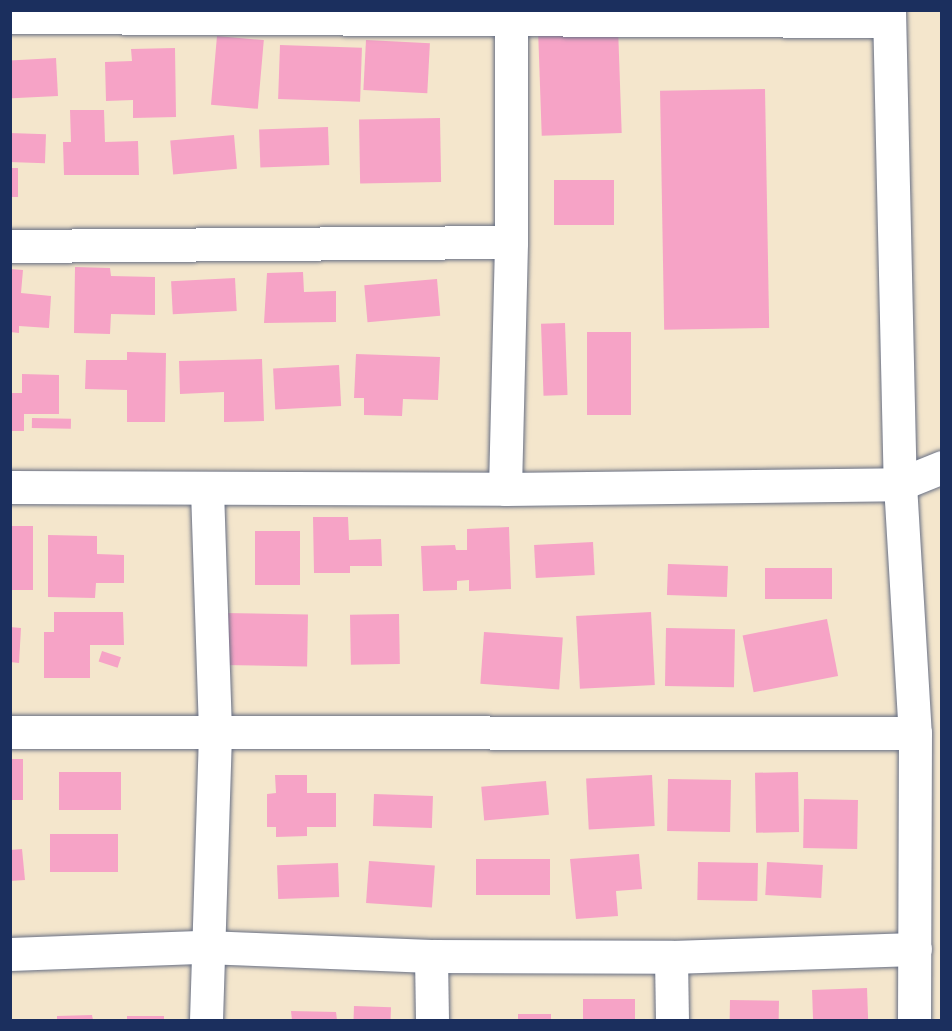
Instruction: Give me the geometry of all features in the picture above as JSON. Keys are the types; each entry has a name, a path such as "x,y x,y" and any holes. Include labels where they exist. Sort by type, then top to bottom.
{"street":[{"path":"10,17 889,16 900,484 915,734 914,1020"},
{"path":"504,489 511,242 511,18"},
{"path":"10,246 511,242"},
{"path":"10,487 207,490 504,489 900,484 942,467"},
{"path":"206,1020 205,947 214,731 207,490"},
{"path":"10,732 915,734"},
{"path":"10,954 205,947 431,956 671,957 915,949"},
{"path":"431,956 432,1020"},
{"path":"671,957 672,1020"}],"building":[{"path":"618,27 622,133 542,136 538,30"},
{"path":"217,36 264,40 258,109 211,105"},
{"path":"366,40 430,43 427,93 363,90"},
{"path":"280,45 362,48 360,102 278,99"},
{"path":"175,48 176,117 133,118 133,100 106,101 105,62 132,61 131,49"},
{"path":"56,58 58,96 12,98 10,60"},
{"path":"765,89 769,328 664,330 660,91"},
{"path":"70,110 104,110 105,142 138,141 139,175 64,175 63,142 71,142"},
{"path":"440,118 441,182 360,183 359,119"},
{"path":"328,127 329,165 260,167 259,129"},
{"path":"10,133 46,134 45,163 10,162"},
{"path":"234,135 237,169 173,174 170,141"},
{"path":"10,168 18,168 18,197 10,197"},
{"path":"554,180 614,180 614,225 554,225"},
{"path":"75,267 110,268 111,276 155,277 155,315 111,314 110,334 74,333"},
{"path":"10,269 23,270 21,293 51,296 49,328 19,326 19,333 10,332"},
{"path":"303,272 304,292 336,291 336,322 264,323 267,273"},
{"path":"235,278 237,311 173,314 171,281"},
{"path":"437,279 440,316 368,322 364,285"},
{"path":"565,323 568,395 544,396 541,324"},
{"path":"587,332 631,332 631,415 587,415"},
{"path":"127,352 166,353 165,422 127,422 127,390 85,389 86,360 127,360"},
{"path":"356,354 440,357 438,400 403,399 402,416 364,415 364,398 354,398"},
{"path":"262,359 264,421 224,422 224,392 180,394 179,361"},
{"path":"339,365 341,406 275,409 273,368"},
{"path":"22,374 59,375 59,414 24,414 24,431 10,431 10,393 22,393"},
{"path":"32,418 71,419 71,429 32,428"},
{"path":"313,517 348,517 349,540 381,539 382,566 350,566 350,573 314,573"},
{"path":"10,526 33,526 33,590 10,590"},
{"path":"509,527 511,589 469,591 469,580 457,581 457,590 423,591 421,546 455,545 456,550 467,550 467,529"},
{"path":"255,531 300,531 300,585 255,585"},
{"path":"48,535 97,536 97,554 124,555 124,583 96,583 95,598 48,597"},
{"path":"593,542 595,575 536,578 534,545"},
{"path":"668,564 728,566 727,597 667,595"},
{"path":"765,568 832,568 832,599 765,599"},
{"path":"54,612 123,612 124,645 90,645 90,678 44,678 44,632 54,632"},
{"path":"651,612 655,685 580,689 576,616"},
{"path":"223,613 308,614 307,666 222,665"},
{"path":"399,614 400,664 351,665 350,615"},
{"path":"827,619 838,676 754,692 743,635"},
{"path":"10,627 21,628 19,663 10,662"},
{"path":"666,628 735,629 734,687 665,686"},
{"path":"484,632 563,638 559,689 480,684"},
{"path":"102,651 121,657 118,668 99,661"},
{"path":"10,759 23,759 23,800 10,800"},
{"path":"59,772 121,772 121,810 59,810"},
{"path":"798,772 799,832 756,833 755,773"},
{"path":"275,775 307,775 307,793 336,793 336,827 307,827 307,836 276,837 276,827 267,827 267,794 276,793"},
{"path":"652,775 655,826 589,829 586,778"},
{"path":"668,779 731,780 730,832 667,831"},
{"path":"546,781 549,815 484,821 481,787"},
{"path":"374,794 433,796 432,828 373,826"},
{"path":"804,799 858,800 857,849 803,848"},
{"path":"50,834 118,834 118,872 50,872"},
{"path":"22,849 25,880 10,881 10,850"},
{"path":"639,854 642,889 616,891 618,916 576,919 570,859"},
{"path":"476,859 550,859 550,895 476,895"},
{"path":"369,861 435,866 432,908 366,903"},
{"path":"698,862 758,863 757,901 697,900"},
{"path":"767,862 823,865 821,898 765,895"},
{"path":"338,863 339,897 278,899 277,865"},
{"path":"867,988 868,1020 813,1020 812,990"},
{"path":"583,999 635,999 635,1020 583,1020"},
{"path":"730,1000 779,1001 779,1020 730,1020"},
{"path":"354,1006 391,1007 391,1020 354,1020"},
{"path":"291,1011 336,1012 337,1020 292,1020"},
{"path":"518,1014 551,1014 551,1020 518,1020"},
{"path":"92,1015 93,1020 57,1020 57,1016"},
{"path":"127,1016 164,1016 164,1020 127,1020"}]}
